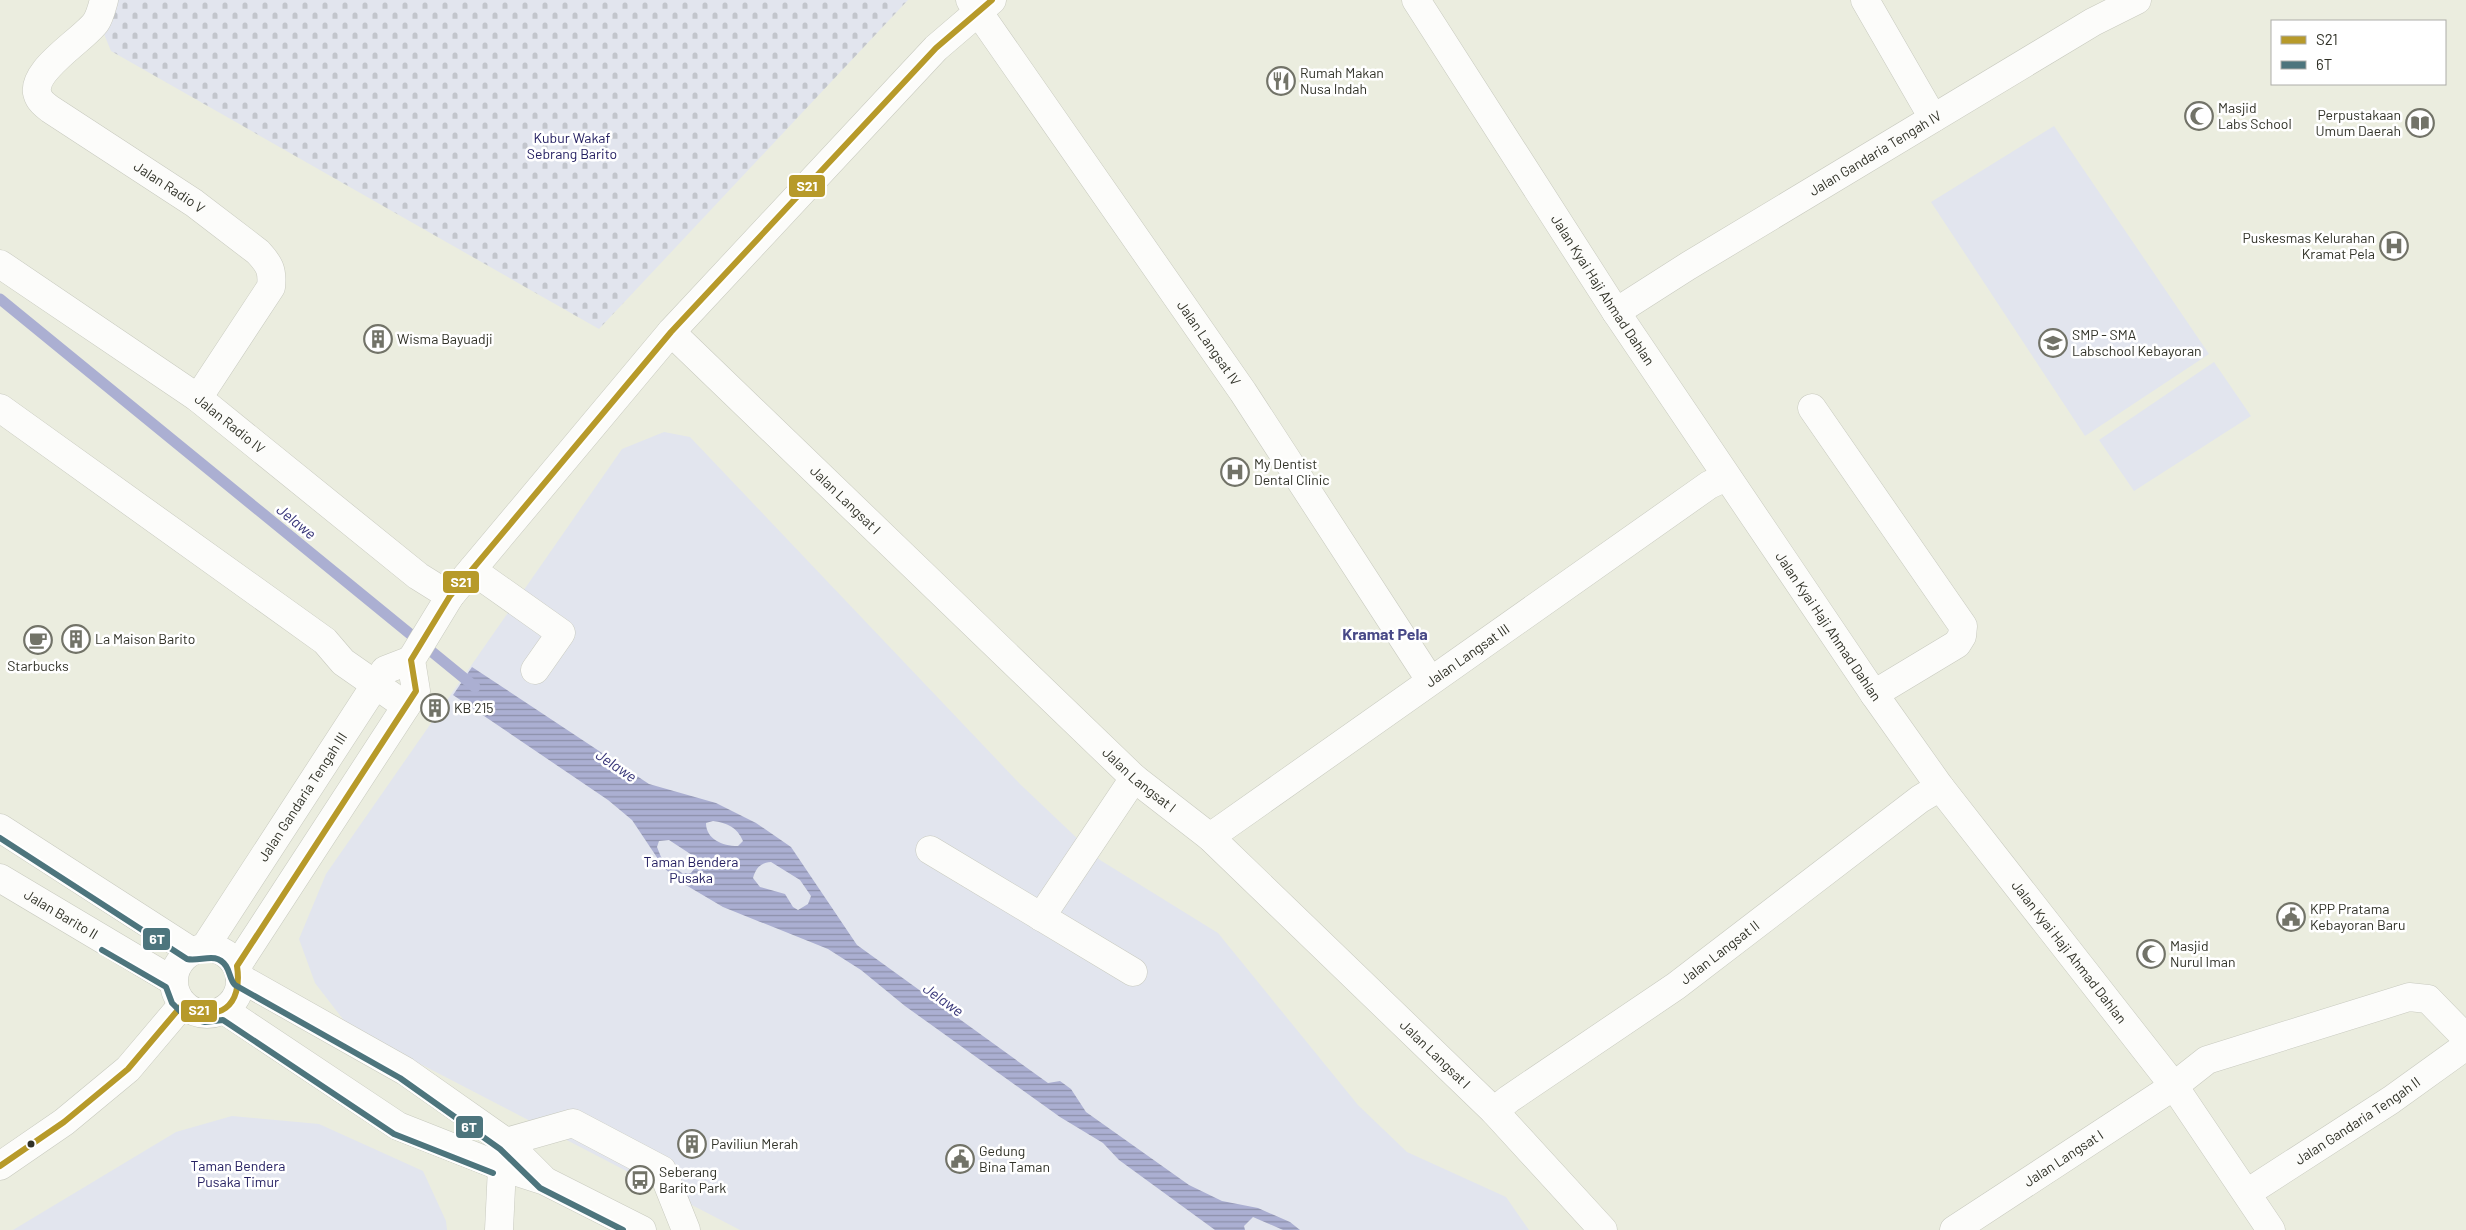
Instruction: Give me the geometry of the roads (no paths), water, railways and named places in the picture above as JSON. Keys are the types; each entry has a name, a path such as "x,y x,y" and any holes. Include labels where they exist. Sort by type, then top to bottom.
{"street":[{"name":"Jalan Radio V","path":"104,0 96,22 71,44 38,79 36,88 39,99 50,109 194,203 258,252 273,272 272,287 198,398"},
{"name":"Jalan Kyai Haji Ahmad Dahlan","path":"1416,0 1616,312 1874,694 1940,787 2174,1086 2271,1230"},
{"path":"1865,0 1933,118"},
{"name":"Jalan Gandaria Tengah IV","path":"1616,312 1688,266 2093,22 2137,0"},
{"path":"381,677 413,656 450,596 671,332 936,48 980,4"},
{"name":"Jalan Langsat IV","path":"980,4 1243,392 1430,680"},
{"name":"Jalan Radio IV","path":"0,264 198,398 418,576 450,596"},
{"name":"Jalan Langsat I","path":"671,332 1134,778 1210,837 1494,1111 1603,1230"},
{"path":"0,408 325,641 343,662 381,677 411,699"},
{"path":"1812,408 1963,626 1962,636 1957,644 1874,694"},
{"name":"Jalan Langsat III","path":"1210,837 1709,485 1726,477"},
{"path":"472,570 561,634 534,670"},
{"path":"239,972 411,699 413,656"},
{"name":"Jalan Gandaria Tengah III","path":"198,949 381,677"},
{"path":"1040,917 1134,778"},
{"name":"Jalan Langsat II","path":"1494,1111 1509,1098 1676,986 1920,799 1940,787"},
{"path":"0,828 198,949 218,949 230,956 239,972 239,990 233,1002 224,1010 213,1014 202,1014 192,1011 178,993 175,969 182,959 198,949"},
{"path":"930,850 1133,972"},
{"name":"Jalan Barito II","path":"0,878 178,993"},
{"path":"239,972 405,1071 504,1154 545,1181 642,1230"},
{"path":"0,1166 64,1122 128,1069 178,993"},
{"name":"Jalan Langsat I","path":"1954,1230 2174,1086 2208,1060 2409,997 2428,999 2466,1038"},
{"path":"224,1010 398,1126 504,1154 573,1123 662,1170 686,1230"},
{"name":"Jalan Gandaria Tengah II","path":"2247,1193 2392,1100 2466,1046"},
{"path":"499,1230 504,1154"}],"water":[{"path":"472,667 649,784 716,803 756,823 791,847 857,945 1048,1083 1060,1081 1071,1089 1086,1112 1189,1185 1222,1201 1258,1208 1290,1222 1300,1230 1283,1230 1253,1217 1244,1226 1245,1230 1215,1230 1119,1160 1103,1143 1060,1117 905,1006 861,970 828,949 723,907 679,881 664,868 632,820 608,800 453,695","holes":["713,821 731,826 738,832 743,841 738,846 726,845 716,840 709,833 706,823","669,840 695,857 697,865 691,873 682,873 661,857 657,847 659,841","771,862 800,880 811,896 808,904 798,910 793,907 785,894 760,887 753,878 759,867"]}],"waterway":[{"name":"Jelawe","path":"0,299 475,687"}],"place":[{"name":"Rumah Makan Nusa Indah","path":"1281,81"},
{"name":"Masjid Labs School","path":"2199,116"},
{"name":"Perpustakaan Umum Daerah","path":"2420,123"},
{"name":"Puskesmas Kelurahan Kramat Pela","path":"2394,246"},
{"name":"Wisma Bayuadji","path":"378,339"},
{"name":"SMP - SMA Labschool Kebayoran","path":"2053,343"},
{"name":"My Dentist Dental Clinic","path":"1235,472"},
{"name":"La Maison Barito","path":"76,639"},
{"name":"Starbucks","path":"38,640"},
{"name":"KB 215","path":"435,708"},
{"name":"KPP Pratama Kebayoran Baru","path":"2291,917"},
{"name":"Masjid Nurul Iman","path":"2151,954"},
{"name":"Paviliun Merah","path":"692,1144"},
{"name":"Gedung Bina Taman","path":"960,1159"},
{"name":"Seberang Barito Park","path":"640,1180"}],"district":[{"name":"Kramat Pela","path":"1385,634"}],"park label":[{"name":"Kubur Wakaf Sebrang Barito","path":"572,146"},
{"name":"Taman Bendera Pusaka","path":"691,870"},
{"name":"Taman Bendera Pusaka Timur","path":"238,1174"}]}
